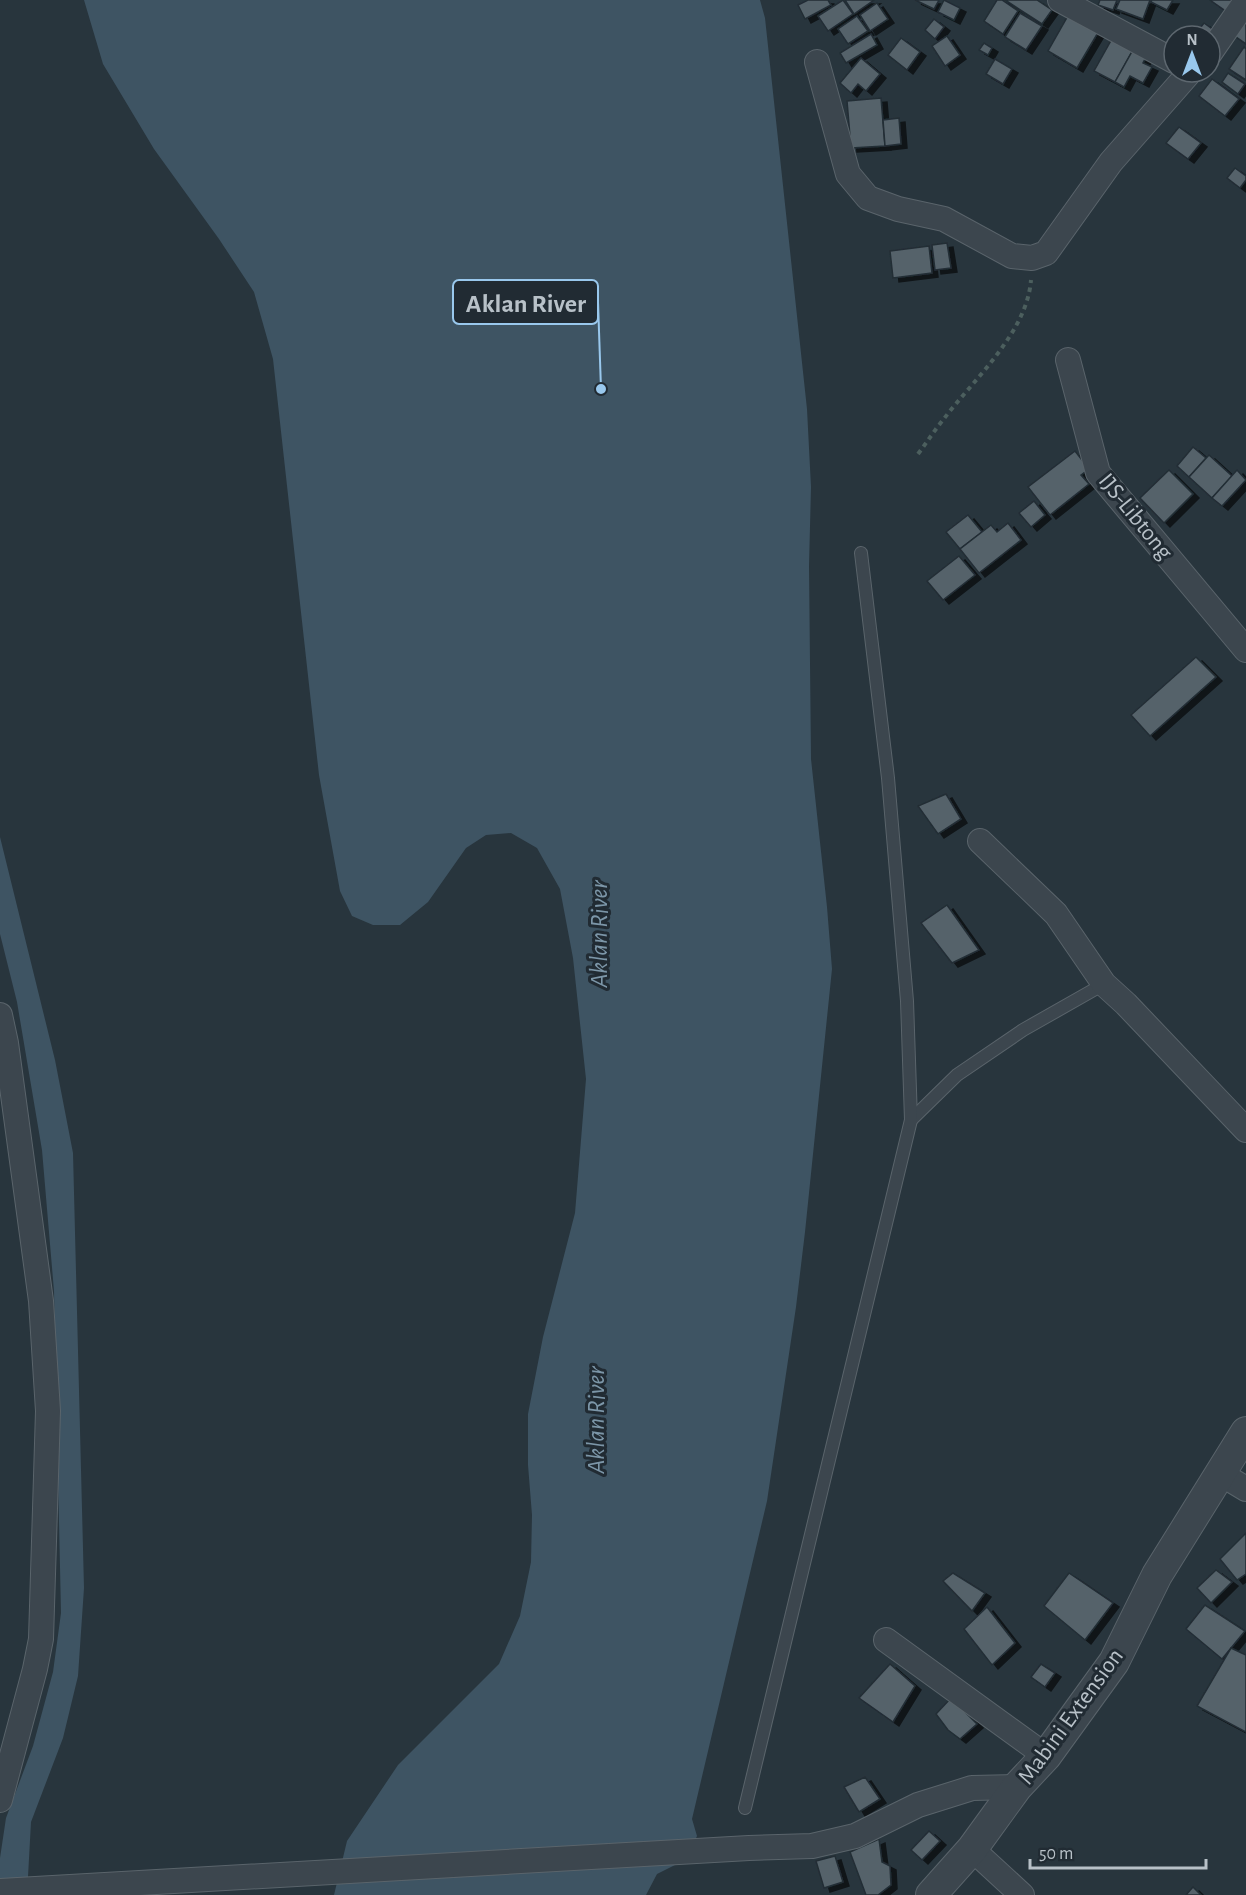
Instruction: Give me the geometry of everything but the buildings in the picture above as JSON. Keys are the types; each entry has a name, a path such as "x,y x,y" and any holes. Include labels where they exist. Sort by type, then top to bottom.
{"street":[{"path":"1060,0 1162,55"},
{"path":"1222,36 1246,1"},
{"path":"817,62 848,174 868,198 944,219 1012,256 1032,258 1046,253 1111,162 1179,84"},
{"name":"IJS-Libtong","path":"1068,360 1098,473 1246,650"},
{"path":"980,841 1056,914 1104,984 1126,1004 1246,1130"},
{"path":"0,1015 6,1043 41,1301 48,1411 41,1639 36,1669 0,1800"},
{"name":"Mabini Extension","path":"931,1895 972,1849 1017,1787 1046,1756 1114,1662 1157,1575 1246,1432"},
{"path":"1221,1474 1246,1489"},
{"path":"886,1640 1046,1756"},
{"path":"0,1891 812,1846 855,1836 918,1805 972,1788 1017,1787"},
{"path":"972,1849 1022,1895"}],"lane":[{"path":"745,1808 911,1120 908,1001 890,801 861,553"},
{"path":"911,1120 957,1075 1023,1030 1104,984"}],"path":[{"path":"918,454 1017,325 1030,290 1032,258"}],"water":[{"path":"84,0 760,0 765,18 807,409 811,487 809,566 811,759 832,969 796,1307 767,1501 692,1819 697,1836 687,1859 657,1874 646,1895 334,1895 347,1841 398,1765 499,1664 520,1616 531,1562 532,1515 528,1465 528,1414 543,1337 575,1213 586,1079 573,958 560,889 537,848 511,833 486,835 466,848 428,902 400,925 373,925 352,916 340,891 319,775 273,359 254,292 154,149 103,64"},
{"path":"0,837 55,1060 73,1153 84,1588 78,1676 63,1738 31,1822 27,1895 0,1895 0,1858 6,1818 33,1746 53,1672 61,1613 54,1291 42,1150 17,1002 0,934"}],"place":[{"name":"Aklan River","path":"601,389"}]}
